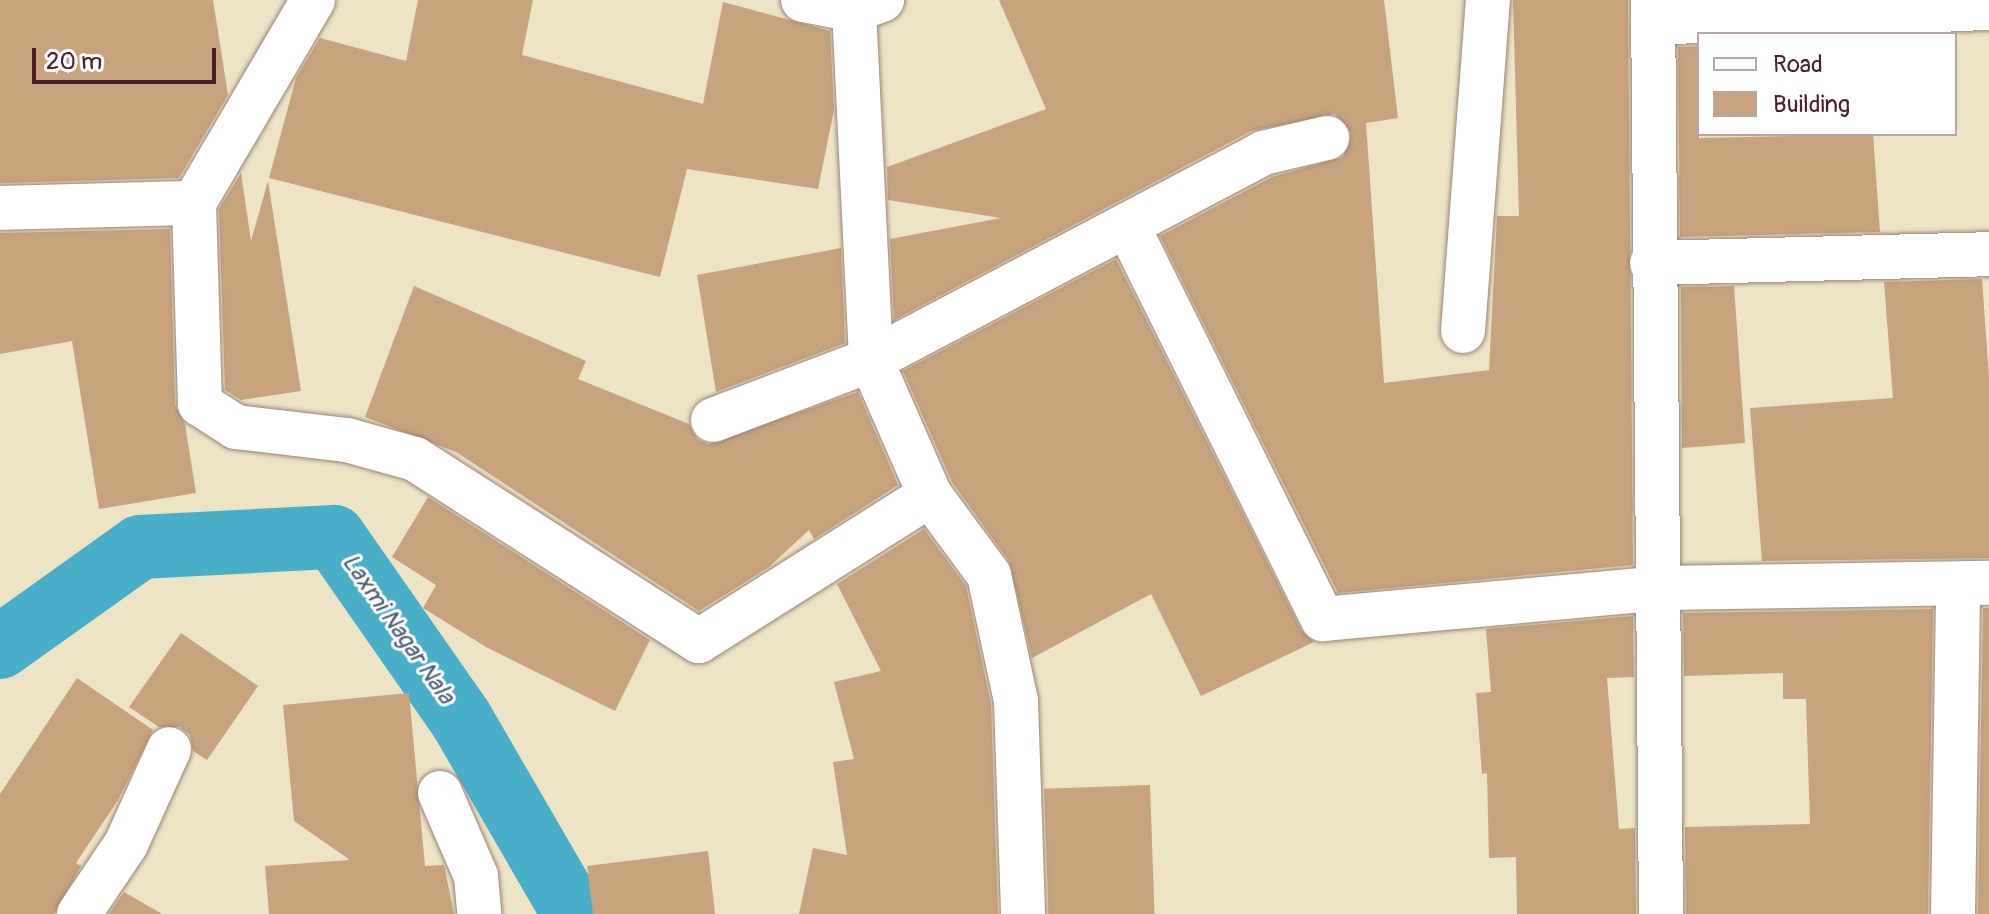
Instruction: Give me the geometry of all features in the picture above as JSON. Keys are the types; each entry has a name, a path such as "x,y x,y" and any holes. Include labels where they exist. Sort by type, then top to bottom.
{"street":[{"path":"313,0 194,203 200,404 236,427 347,440 415,459 699,641 930,495"},
{"path":"803,0 869,5 871,360 930,495 989,575 1016,701 1023,914"},
{"path":"1463,331 1488,0"},
{"path":"1661,914 1661,588 1652,263 1653,12 1989,8"},
{"path":"713,420 871,360 1263,153 1327,138"},
{"path":"0,208 194,203"},
{"path":"1128,227 1323,619 1661,588 1974,584 1953,914"},
{"path":"1652,263 1989,254"},
{"path":"79,914 126,844 169,749"},
{"path":"440,793 476,876 479,914"}],"building":[{"path":"0,0 213,0 228,95 179,178 0,183"},
{"path":"418,0 533,0 522,55 703,104 723,2 830,31 834,110 818,189 687,169 660,277 269,178 296,78 320,38 406,61"},
{"path":"999,0 1384,0 1398,118 1366,123 1384,383 1489,370 1497,216 1519,216 1513,0 1628,0 1633,565 1338,593 1160,236 1272,177 1343,157 1351,133 1335,114 1251,131 894,320 890,239 1001,218 888,200 887,167 1046,109"},
{"path":"1697,46 1699,138 1873,136 1880,232 1680,237 1678,47"},
{"path":"241,173 251,241 268,181 301,391 241,400 225,390 219,209"},
{"path":"170,229 175,405 185,424 196,493 99,509 72,341 0,354 0,233"},
{"path":"841,248 845,343 716,392 697,275"},
{"path":"1116,259 1301,630 1314,642 1201,696 1151,594 1032,658 1009,561 952,482 903,371"},
{"path":"1982,279 1989,377 1989,558 1762,561 1750,408 1893,398 1884,282"},
{"path":"414,286 586,361 578,379 689,424 697,439 708,444 858,392 898,485 814,539 809,530 769,567 699,611 456,452 365,417"},
{"path":"1734,286 1745,443 1682,448 1681,287"},
{"path":"428,497 650,640 615,711 486,647 423,608 436,585 392,557"},
{"path":"924,529 966,586 991,704 998,914 799,914 813,848 847,855 833,762 854,759 834,682 881,671 837,584"},
{"path":"1983,608 1989,608 1989,914 1978,914"},
{"path":"1933,609 1928,914 1686,914 1685,827 1810,824 1806,699 1783,699 1783,673 1684,676 1683,613"},
{"path":"1633,616 1634,677 1607,678 1619,829 1635,828 1636,914 1517,914 1516,857 1489,858 1487,773 1482,774 1476,693 1491,692 1486,629"},
{"path":"181,633 258,686 207,760 193,751 190,735 180,727 159,727 129,707"},
{"path":"77,678 153,730 118,800 76,863 81,866 54,914 0,914 0,794"},
{"path":"409,693 425,866 444,865 454,914 269,914 265,866 350,860 294,821 283,705"},
{"path":"1150,785 1155,914 1048,914 1044,789"},
{"path":"708,851 715,914 593,914 587,866"},
{"path":"124,892 162,914 109,914"}],"waterway":[{"name":"Laxmi Nagar Nala","path":"0,647 140,547 334,537 461,719 574,914"}]}
